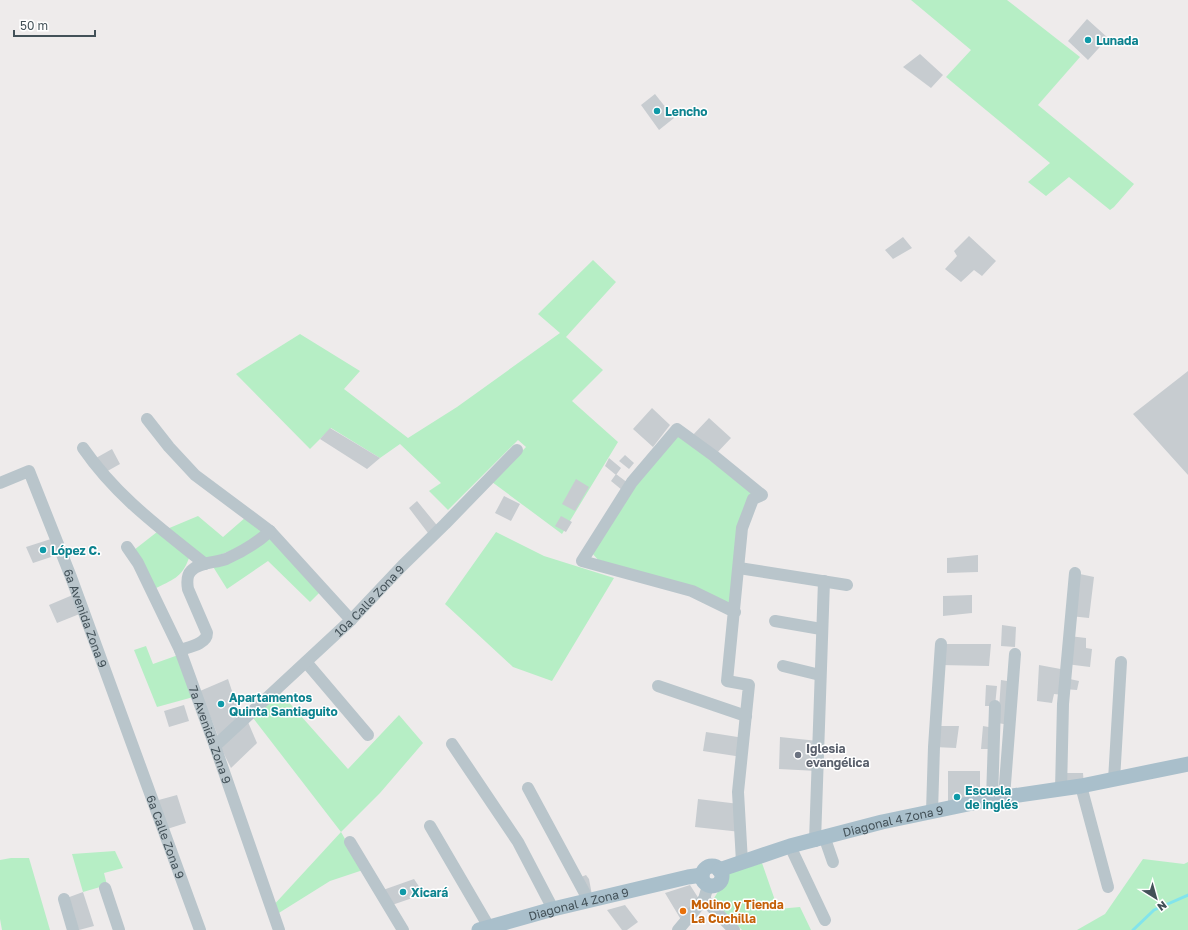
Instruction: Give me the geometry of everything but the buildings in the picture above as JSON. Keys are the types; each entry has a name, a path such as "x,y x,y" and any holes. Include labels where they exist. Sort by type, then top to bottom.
{"main road":[{"name":"Diagonal 4 Zona 9","path":"705,887 705,869 710,866 719,870 790,846 820,840 882,822 998,798 1061,790 1188,764"},
{"name":"Diagonal 4 Zona 9","path":"484,928 511,926 553,909 688,877 705,887"}],"street":[{"path":"147,419 168,447 195,475 270,531 351,620"},
{"path":"735,612 692,591 582,562 632,482 676,429 714,456 762,495 753,499 742,528 740,568 735,612 727,681 750,685 738,792 742,862"},
{"path":"83,448 114,488 143,514 205,564"},
{"name":"10a Calle Zona 9","path":"215,746 351,620 403,565 517,450"},
{"name":"6a Avenida Zona 9","path":"0,483 29,471 71,577 132,744"},
{"path":"180,650 204,640 207,637 207,633 188,589 187,582 190,572 205,564 226,558 247,548 270,531"},
{"name":"7a Avenida Zona 9","path":"127,547 138,564 180,650 279,930"},
{"path":"740,568 847,585"},
{"path":"1061,790 1063,704 1075,572"},
{"path":"824,581 820,675 820,840 833,862"},
{"path":"775,621 821,629"},
{"path":"932,812 934,749 941,644"},
{"path":"998,798 1015,654"},
{"path":"306,662 368,736"},
{"path":"1114,780 1122,662"},
{"path":"782,666 820,675"},
{"path":"658,686 746,716"},
{"path":"995,706 998,798"},
{"name":"6a Calle Zona 9","path":"132,744 200,930"},
{"path":"452,744 518,842 553,909"},
{"path":"1081,786 1108,887"},
{"path":"528,788 589,901"},
{"path":"430,826 484,928"},
{"path":"350,842 403,930"},
{"path":"790,846 825,920"},
{"path":"678,930 705,887 734,930"},
{"path":"106,888 119,930"},
{"path":"64,899 73,930"}],"green space":[{"path":"911,0 1007,0 1080,57 1038,105 1134,184 1114,207 1110,210 1069,177 1046,196 1028,182 1050,163 946,77 971,50"},
{"path":"593,260 616,282 566,337 603,370 572,401 618,442 562,534 492,482 526,447 518,440 448,510 429,491 441,483 400,444 380,458 331,428 310,449 236,374 300,334 360,371 344,389 408,438 457,407 560,333 538,314"},
{"path":"678,434 754,494 732,607 600,562 592,553 614,515 667,442"},
{"path":"198,516 223,537 246,517 266,531 255,541 207,560 167,529"},
{"path":"157,532 189,558 183,570 176,578 154,589 134,550"},
{"path":"496,532 544,556 614,578 552,681 513,667 445,604"},
{"path":"270,533 322,590 310,602 268,561 227,589 212,565"},
{"path":"146,646 153,664 181,654 197,696 157,707 134,650"},
{"path":"277,689 348,769 399,715 423,743 380,793 341,832 250,714"},
{"path":"341,832 363,870 330,881 274,916 271,908"},
{"path":"115,851 123,868 104,873 107,885 83,892 72,854"},
{"path":"11,858 29,858 50,930 2,930 0,919 0,860"},
{"path":"1143,859 1184,864 1188,862 1188,930 1077,930 1105,914"},
{"path":"762,863 778,909 800,907 811,930 742,930 713,900 729,873"}],"waterway":[{"path":"1133,930 1154,910 1188,895"}],"place":[{"name":"Lunada","path":"1088,40"},
{"name":"Lencho","path":"657,111"},
{"name":"López C.","path":"43,550"},
{"name":"Apartamentos Quinta Santiaguito","path":"221,704"},
{"name":"Iglesia evangélica","path":"798,755"},
{"name":"Escuela de inglés","path":"957,797"},
{"name":"Xicará","path":"403,892"},
{"name":"Molino y Tienda La Cuchilla","path":"683,911"}]}
